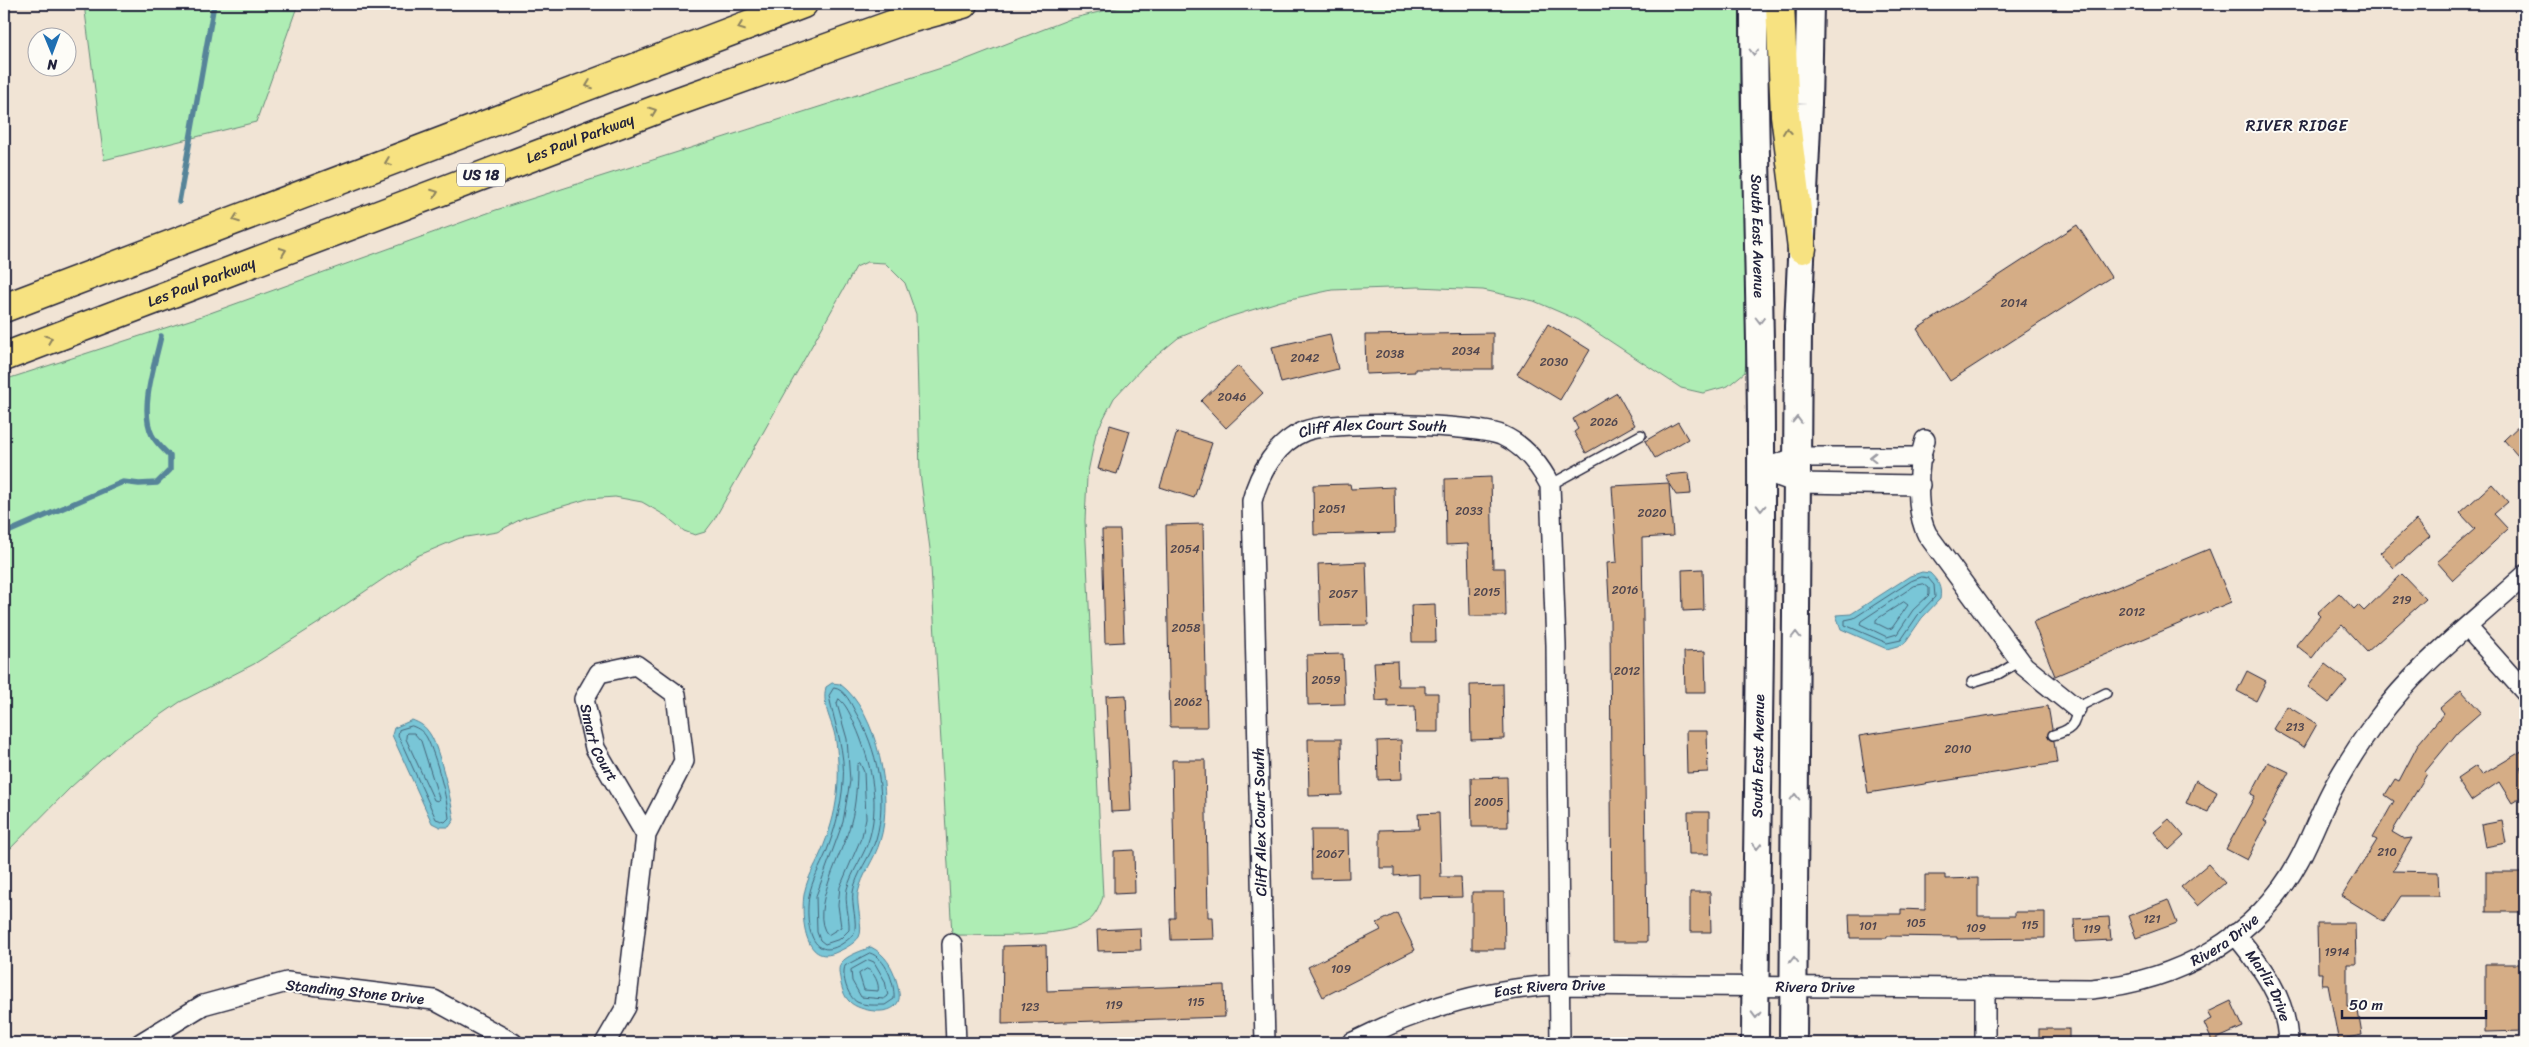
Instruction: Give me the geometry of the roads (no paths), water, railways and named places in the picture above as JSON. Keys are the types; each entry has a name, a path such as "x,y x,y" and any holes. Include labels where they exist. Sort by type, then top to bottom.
{"main road":[{"path":"4,308 803,4"},
{"name":"Les Paul Parkway","path":"4,357 679,101 905,20 962,4"},
{"name":"South East Avenue","path":"1754,4 1754,112 1760,269 1761,470 1755,1043"},
{"path":"1780,4 1785,115 1802,249"},
{"path":"1793,1043 1797,470 1810,4"}],"street":[{"name":"Cliff Alex Court South","path":"1265,1043 1252,501 1257,480 1281,448 1305,431 1327,425 1468,428 1500,435 1524,450 1536,462 1550,485 1554,528 1560,1043"},
{"path":"1797,470 1924,448 1920,485 1920,513 1928,534 2020,661 2034,676 2076,708"},
{"path":"1761,470 1797,470 1920,485"},
{"name":"Rivera Drive","path":"1756,986 2092,989 2134,983 2188,965 2211,952 2258,917 2292,870 2335,784 2378,718 2413,677 2525,575"},
{"path":"2468,628 2525,692"},
{"name":"Smart Court","path":"605,1043 626,1007 646,835 684,761 676,694 636,664 599,673 584,700 595,748 646,835"},
{"name":"Marliz Drive","path":"2235,934 2265,971 2274,987 2282,1011 2288,1043"},
{"path":"952,944 956,1043"},
{"name":"Standing Stone Drive","path":"141,1043 203,1005 287,982 434,1000 513,1043"},
{"name":"East Rivera Drive","path":"1350,1043 1405,1018 1460,1000 1520,987 1559,985 1756,986"},
{"path":"1985,988 1985,1043"}],"lane":[{"path":"1550,485 1641,435"},
{"path":"1972,682 1998,674 2020,661"},
{"path":"2053,735 2071,728 2075,723 2076,708 2106,693"}],"water":[{"path":"1922,572 1930,573 1937,582 1940,588 1940,599 1922,618 1904,644 1887,649 1841,629 1836,615 1851,614 1910,576"},
{"path":"832,683 840,684 853,697 864,714 873,734 880,756 885,802 884,823 880,841 862,879 858,893 861,928 859,937 846,948 826,955 818,953 811,946 804,926 803,904 808,881 831,824 837,794 837,750 835,735 825,701 826,687"},
{"path":"412,720 426,729 434,741 448,789 454,820 449,827 440,827 432,823 392,735 394,728"},
{"path":"871,947 888,962 897,983 899,1000 889,1010 867,1010 854,1005 846,997 840,981 839,967 841,963 851,955"}],"waterway":[{"path":"179,202 214,4"},
{"path":"4,537 10,531 123,482 139,484 157,483 170,470 170,456 152,435 148,424 147,412 149,386 161,336"}],"district":[{"name":"RIVER RIDGE","path":"2297,125"}]}
